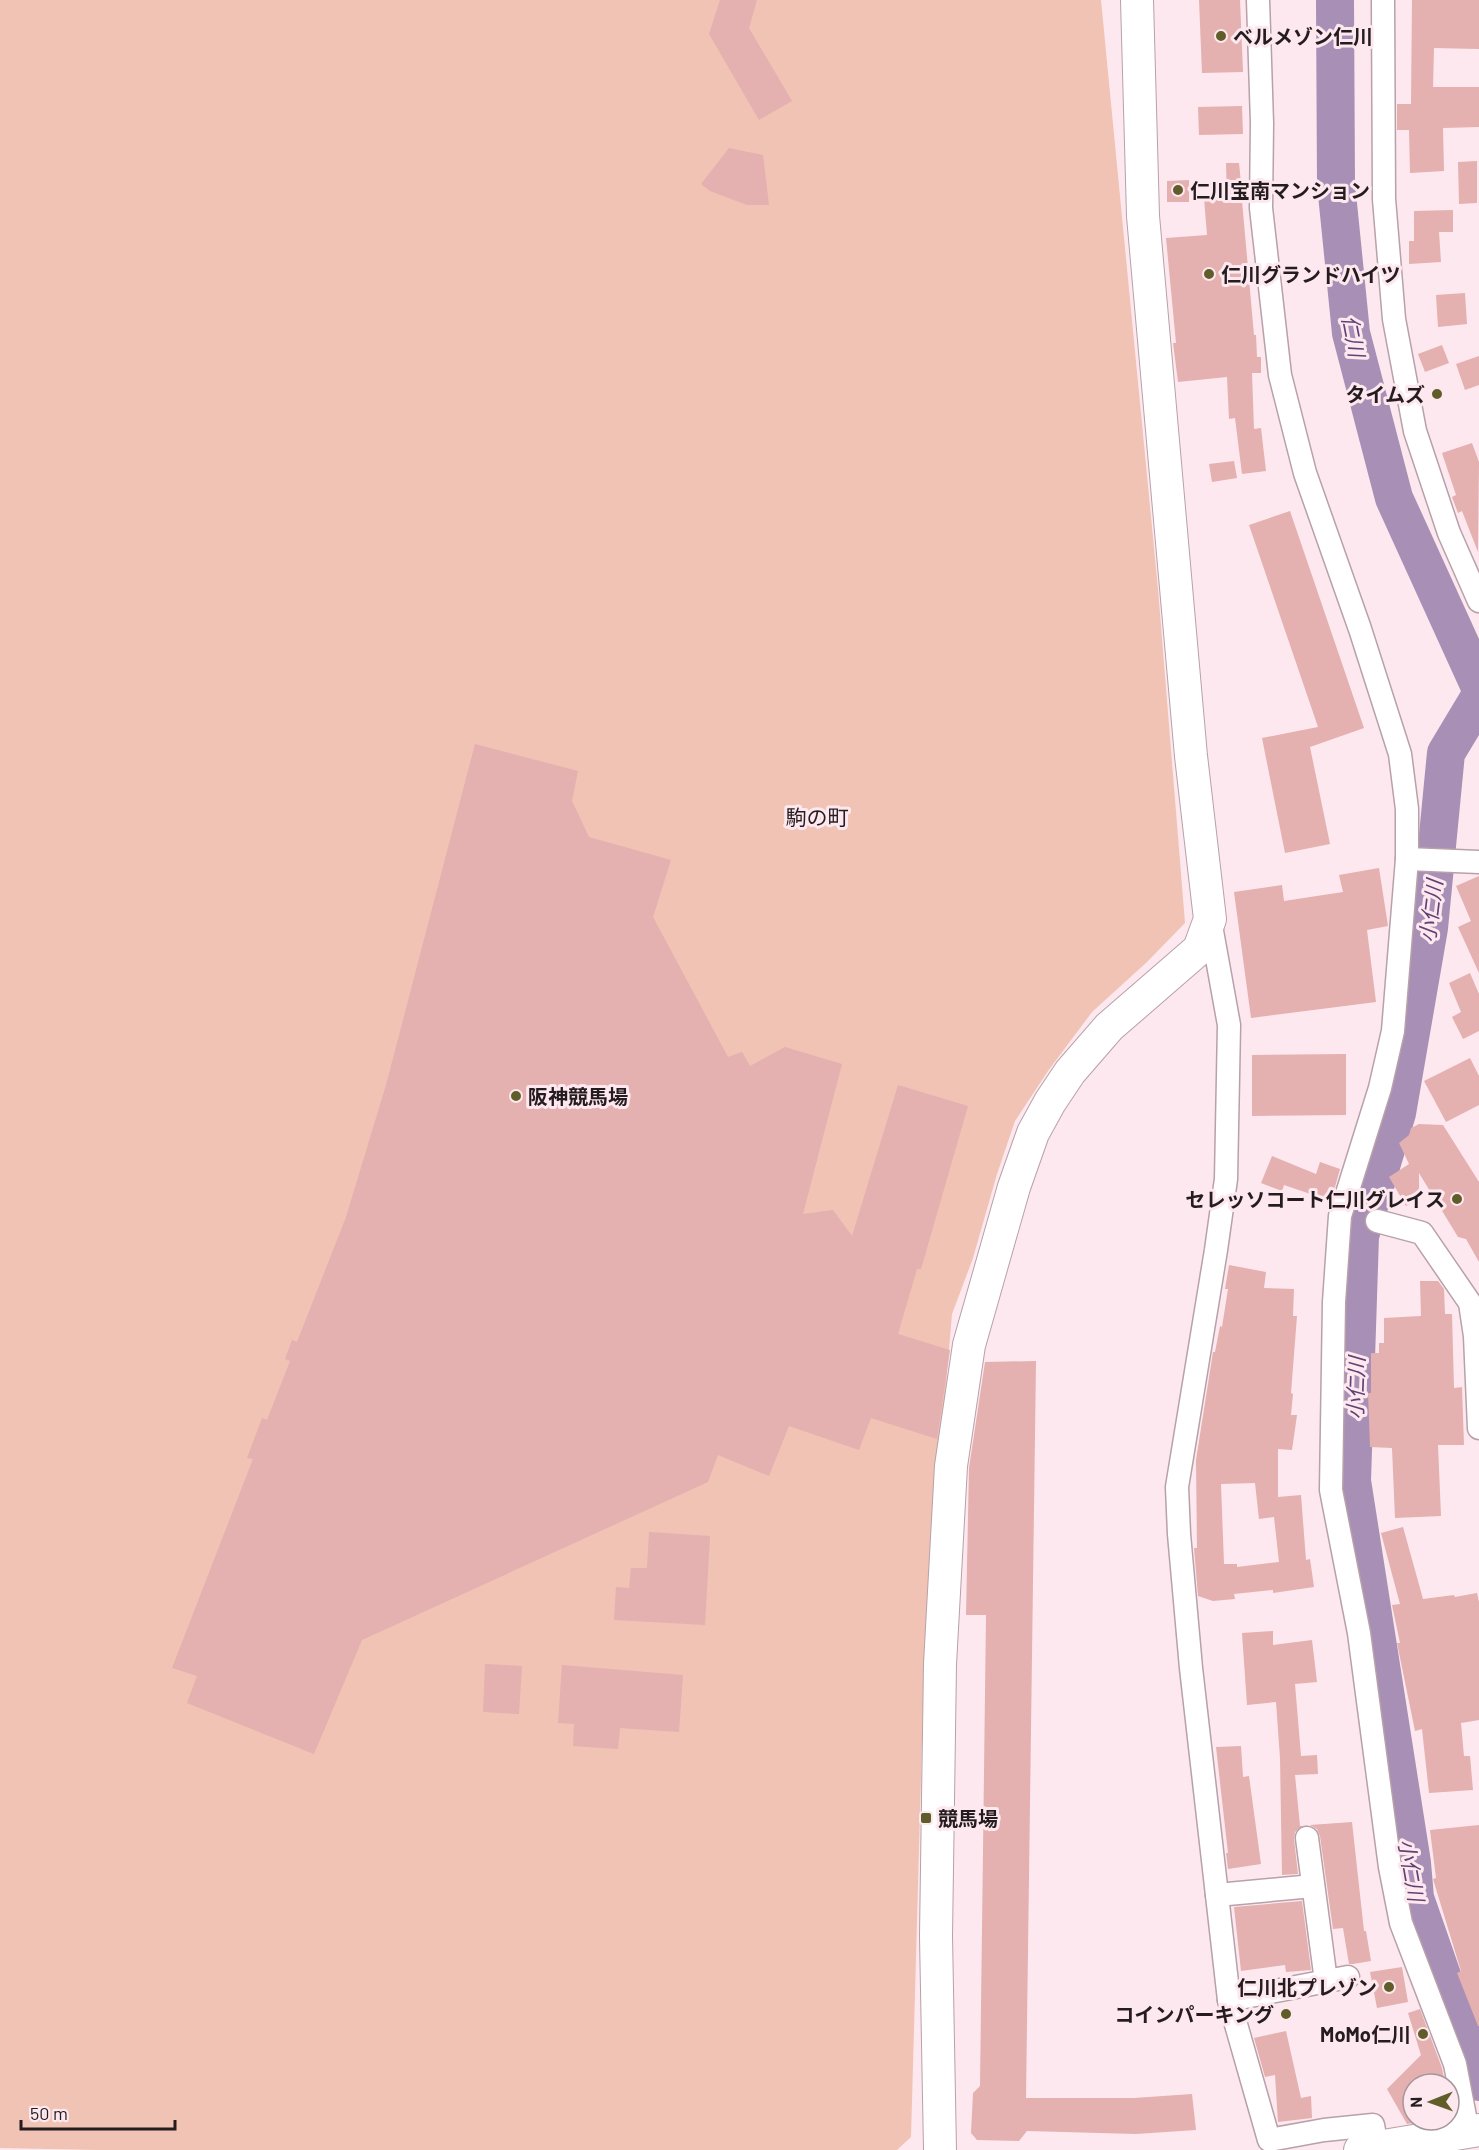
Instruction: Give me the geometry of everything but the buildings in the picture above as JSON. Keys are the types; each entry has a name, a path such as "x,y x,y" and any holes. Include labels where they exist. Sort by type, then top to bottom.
{"street":[{"path":"1137,0 1143,216 1191,756 1210,919 1229,1025 1226,1179 1177,1486 1191,1668 1229,2000 1269,2140 1324,2130 1373,2125 1385,2147 1473,2131 1455,2064 1401,1923 1390,1867 1359,1633 1331,1490 1334,1302 1341,1216 1380,1088 1393,1031 1411,859 1400,754 1360,629 1305,473 1280,375 1261,208 1262,123 1258,0"},
{"path":"1383,0 1384,199 1394,319 1415,431 1449,533 1479,600"},
{"path":"1411,859 1472,861"},
{"path":"940,2150 936,1936 940,1664 951,1466 969,1345 1014,1187 1033,1133 1050,1102 1070,1072 1109,1027 1199,949 1210,919"},
{"path":"1377,1221 1422,1233 1470,1303 1475,1336 1479,1428"},
{"path":"1307,1838 1326,1981"},
{"path":"1217,1895 1313,1886"},
{"path":"1229,2000 1348,1977"}],"shaded area":[{"name":"阪神競馬場","path":"0,0 1101,0 1158,589 1185,923 1147,962 1092,1012 1048,1071 1015,1121 973,1258 952,1314 925,1633 911,2137 897,2150 0,2148"}],"waterway":[{"name":"仁川","path":"1335,0 1336,184 1351,333 1394,498 1479,685"},
{"name":"小仁川","path":"1479,698 1446,753 1429,928 1397,1113 1360,1236 1352,1481 1412,1863 1415,1898 1479,2082"}],"place":[{"name":"ベルメゾン仁川","path":"1221,36"},
{"name":"仁川宝南マンション","path":"1178,190"},
{"name":"仁川グランドハイツ","path":"1209,274"},
{"name":"タイムズ","path":"1437,394"},
{"name":"阪神競馬場","path":"516,1096"},
{"name":"セレッソコート仁川グレイス","path":"1457,1199"},
{"name":"競馬場","path":"926,1818"},
{"name":"仁川北プレゾン","path":"1389,1987"},
{"name":"コインパーキング","path":"1286,2014"},
{"name":"MoMo仁川","path":"1423,2034"}],"district":[{"name":"駒の町","path":"817,816"}]}
